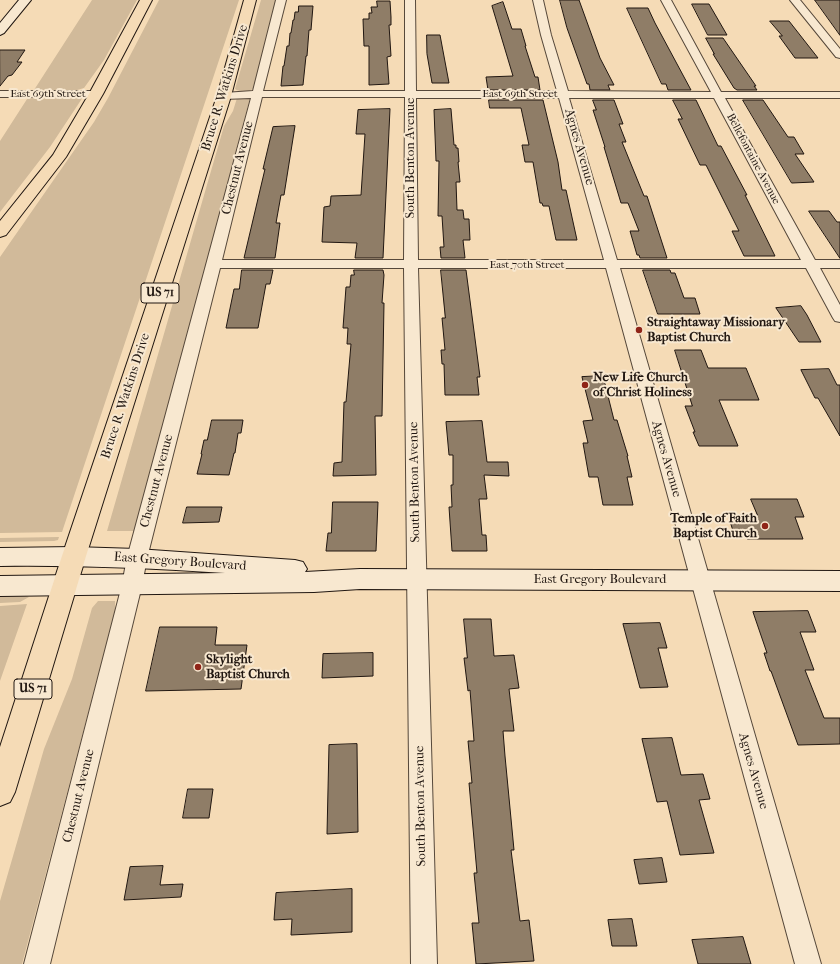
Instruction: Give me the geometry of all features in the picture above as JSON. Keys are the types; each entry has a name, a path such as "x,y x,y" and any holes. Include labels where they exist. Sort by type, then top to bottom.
{"highway":[{"path":"0,232 59,157 96,94 146,0"},
{"name":"Bruce R. Watkins Drive","path":"0,792 74,556 224,96 250,0"}],"main road":[{"path":"0,31 24,0"},
{"name":"East Gregory Boulevard","path":"0,557 74,556 136,558 319,571 360,579"},
{"name":"East Gregory Boulevard","path":"0,586 314,582 360,579 840,581"}],"street":[{"name":"Chestnut Avenue","path":"37,964 132,585 136,558 214,264 281,0"},
{"name":"South Benton Avenue","path":"410,0 411,264 424,964"},
{"name":"Agnes Avenue","path":"538,0 546,35 564,94 808,964"},
{"name":"Bellefontaine Avenue","path":"666,0 840,318"},
{"path":"795,0 840,55"},
{"name":"East 69th Street","path":"0,94 96,94"},
{"name":"East 69th Street","path":"224,96 257,94 840,95"},
{"name":"East 70th Street","path":"214,264 840,264"}],"shaded area":[{"path":"92,0 137,0 104,60 84,88 77,90 34,90"},
{"path":"159,0 239,0 62,532 0,533 0,257 94,122"},
{"path":"261,0 276,0 253,89 239,91 235,89"},
{"path":"29,96 83,97 50,147 0,212 0,141"},
{"path":"237,98 250,98 140,517 134,531 107,531 224,126 233,111"},
{"path":"59,537 58,540 54,541 0,542 0,538"},
{"path":"0,596 29,597 20,602 0,603"},
{"path":"98,601 115,601 115,611 22,964 0,964 0,901 44,749 72,679 92,608"},
{"path":"27,604 0,681 0,606"}],"building":[{"path":"560,0 579,0 600,58 614,85 608,85 610,90 590,90 567,28"},
{"path":"815,0 840,0 840,35"},
{"path":"377,1 390,1 391,25 389,25 391,56 387,57 389,84 369,85 369,46 364,46 363,19 369,19 369,13 372,13 371,7 377,7"},
{"path":"503,2 512,29 521,29 535,77 538,77 540,90 488,90 486,77 513,76 492,6"},
{"path":"692,4 709,4 727,35 708,35"},
{"path":"299,6 313,6 303,85 281,86 287,46 289,46 290,33 295,12 298,12"},
{"path":"627,8 648,8 691,90 668,90 666,84 662,84"},
{"path":"770,21 789,21 818,58 795,58 779,36 782,36"},
{"path":"427,35 440,35 449,83 432,83 427,54"},
{"path":"706,38 723,38 756,86 754,86 757,90 737,90 734,88 713,54"},
{"path":"0,50 25,50 17,62 22,62 12,75 8,76 0,86"},
{"path":"489,100 543,100 558,162 562,190 566,190 577,240 556,240 549,206 543,206 542,203 540,203 533,162 525,162 522,145 529,145 521,108 490,108"},
{"path":"593,100 614,100 623,124 619,124 626,142 622,142 644,196 647,196 667,258 640,258 639,255 637,255 630,231 639,231 628,203 621,203 593,110 596,110"},
{"path":"673,100 696,100 718,146 721,146 747,195 745,195 775,256 744,256 732,231 739,231 706,165 700,165 678,119 682,119"},
{"path":"743,100 763,100 788,137 794,137 804,154 795,154 814,182 792,183"},
{"path":"390,109 383,258 355,258 357,243 322,242 324,207 330,206 331,196 361,195 365,134 356,134 358,110"},
{"path":"451,109 454,145 458,148 459,162 460,182 456,182 457,210 463,210 464,219 469,219 470,240 463,240 465,258 441,258 440,247 444,247 442,216 438,216 439,161 436,161 434,110"},
{"path":"295,126 284,195 281,195 276,223 280,223 275,258 244,258 265,169 263,169 273,127"},
{"path":"809,211 829,211 837,222 840,222 840,258"},
{"path":"242,270 273,270 270,284 266,284 258,328 226,328 234,289 239,289"},
{"path":"354,270 383,270 384,275 382,303 384,303 382,416 375,416 376,475 333,476 334,463 342,462 344,402 346,402 351,344 347,344 348,328 343,328 346,287 350,287 351,275 354,275"},
{"path":"441,270 466,270 480,377 477,377 479,395 445,395 444,364 442,364 441,350 445,350 442,318 445,318"},
{"path":"643,270 670,270 671,273 675,273 684,298 695,298 700,314 658,314"},
{"path":"801,306 821,342 799,342 776,308"},
{"path":"675,350 701,350 708,368 746,368 759,400 719,400 738,446 699,446 685,406 692,406"},
{"path":"829,369 837,385 840,385 840,436 818,398 815,398 801,370"},
{"path":"603,376 614,420 617,420 628,456 632,477 627,477 633,505 603,505 598,477 589,477 583,443 588,443 583,421 593,420 582,377"},
{"path":"212,420 243,420 241,433 238,433 235,453 229,475 197,474 204,440 207,440"},
{"path":"482,421 487,462 508,462 509,476 484,475 487,499 479,499 482,535 486,535 487,551 452,551 449,507 452,507 451,485 453,485 453,455 449,455 446,422"},
{"name":"Temple of Faith Baptist Church","path":"751,499 797,499 804,517 795,517 803,539 747,539 746,534 734,534 728,515 757,515"},
{"path":"333,502 378,502 376,551 326,551 328,533 331,533"},
{"path":"187,507 222,507 219,522 183,523"},
{"path":"808,611 816,632 800,632 814,670 805,670 824,718 840,718 840,744 798,745 770,671 764,653 767,653 753,612"},
{"path":"464,619 491,619 494,656 514,655 519,688 509,689 514,731 503,731 514,850 511,850 520,921 529,920 534,961 476,964 472,923 479,923 474,873 477,873 469,783 472,783 468,741 474,741 470,690 468,691 464,658 467,658"},
{"path":"660,623 667,648 658,648 668,687 640,688 623,624"},
{"name":"Skylight Baptist Church","path":"160,627 217,627 215,645 247,645 241,689 146,691"},
{"path":"373,653 373,676 322,678 323,654"},
{"path":"672,738 681,775 703,774 710,799 699,800 714,853 680,855 667,801 657,802 642,739"},
{"path":"357,744 358,832 327,834 329,745"},
{"path":"188,789 213,789 209,818 183,818"},
{"path":"662,858 667,882 639,884 634,860"},
{"path":"163,866 160,885 183,884 181,897 124,900 130,867"},
{"path":"352,889 352,932 291,935 292,919 274,920 276,893"},
{"path":"632,919 637,946 612,946 608,920"},
{"path":"743,937 751,964 698,964 692,940"}],"place":[{"name":"Straightaway Missionary Baptist Church","path":"639,330"},
{"name":"New Life Church of Christ Holiness","path":"585,385"},
{"name":"Temple of Faith Baptist Church","path":"765,526"},
{"name":"Skylight Baptist Church","path":"198,667"}]}
